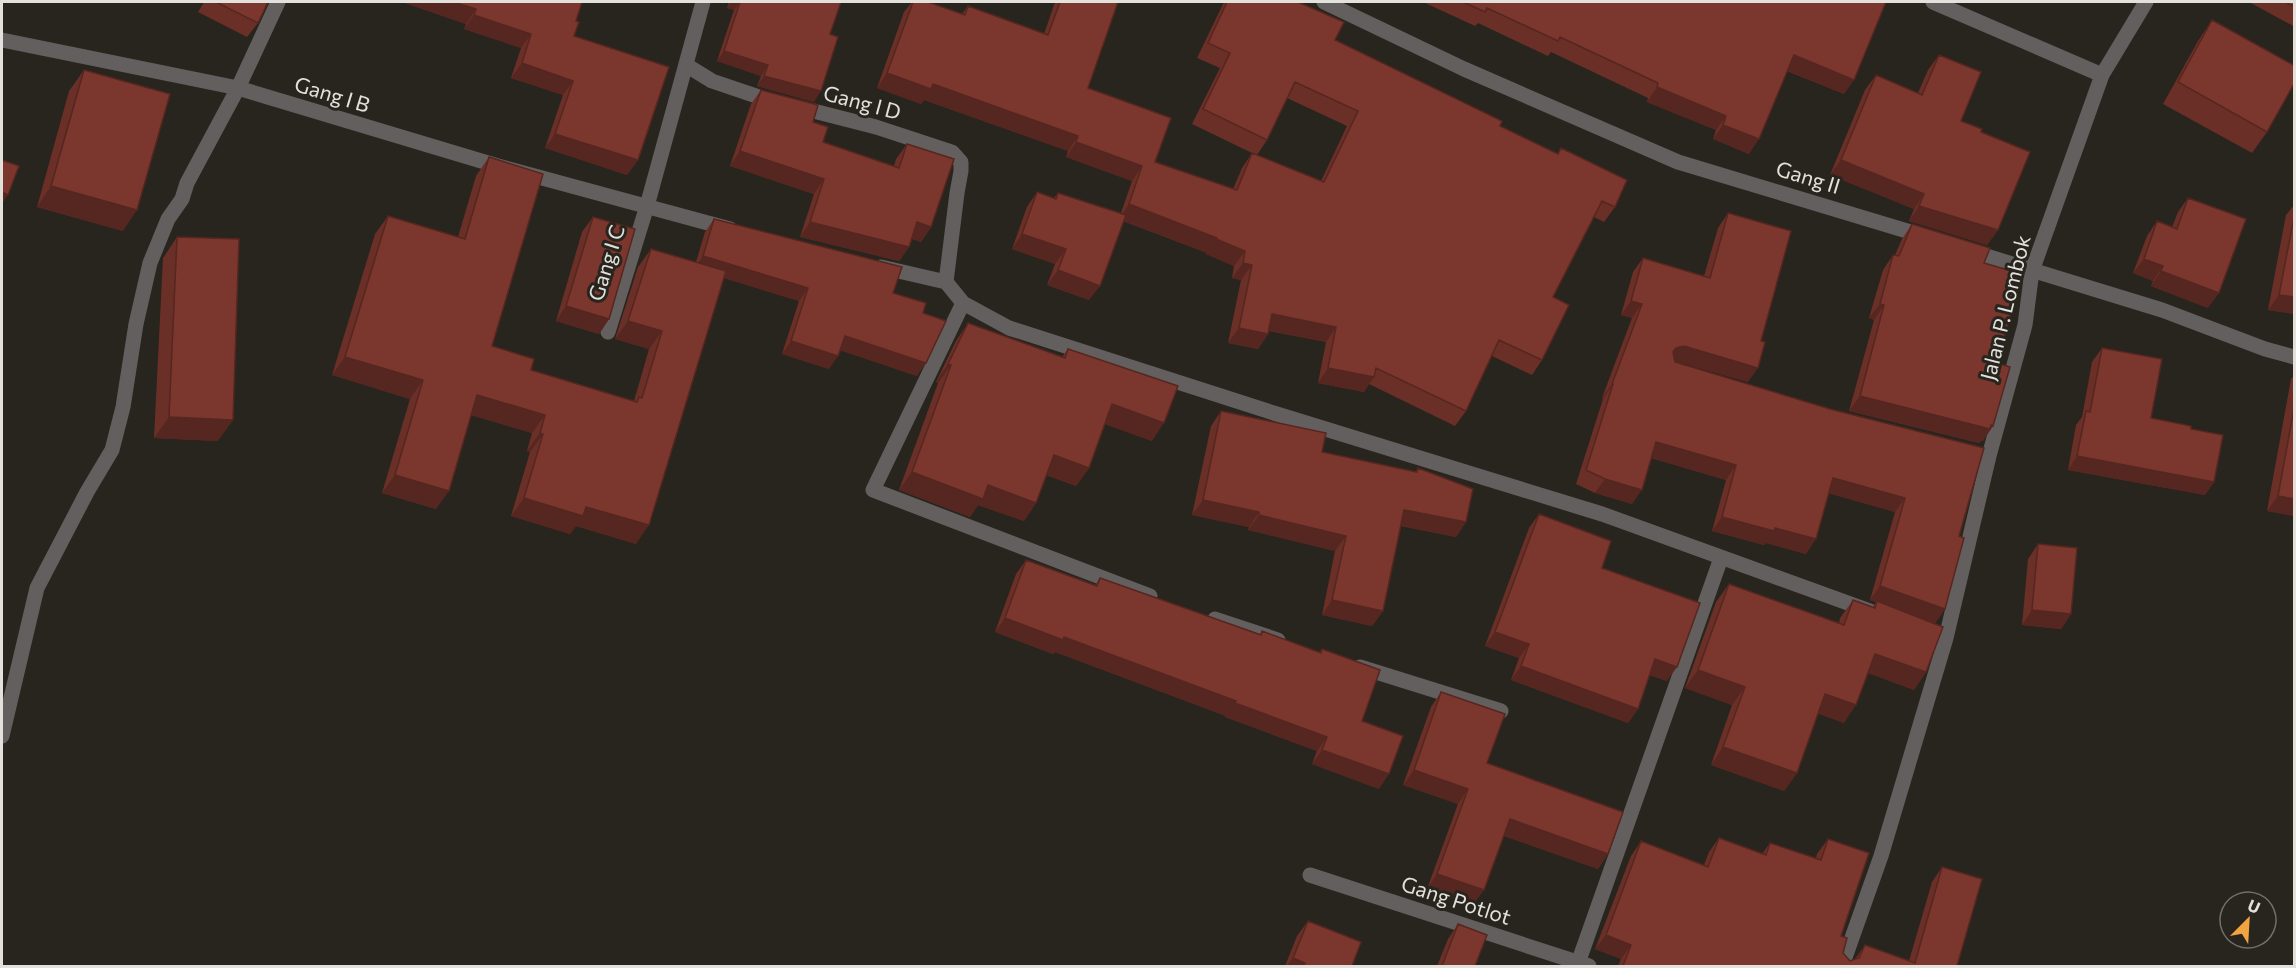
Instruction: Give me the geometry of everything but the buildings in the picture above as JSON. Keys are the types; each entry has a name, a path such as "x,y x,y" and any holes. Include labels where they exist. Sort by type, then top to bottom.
{"street":[{"path":"2,736 37,588 87,492 112,450 123,407 136,324 150,263 160,236 168,219 182,199 187,183 238,88 278,2"},
{"name":"Gang I C","path":"608,332 647,206 704,2"},
{"name":"Gang II","path":"1324,2 1464,69 1678,162 2162,310 2265,349 2295,357"},
{"path":"1933,2 2102,75"},
{"name":"Jalan P. Lombok","path":"1842,966 1881,856 1946,638 1984,455 2025,325 2032,271 2102,75 2146,2"},
{"name":"Gang I B","path":"2,40 238,88 498,166 745,233"},
{"name":"Gang I D","path":"686,65 712,81 771,101 876,127 952,152 961,162 962,171 957,193 946,282"},
{"path":"867,264 946,282 963,303 1009,328 1280,415 1602,514 1890,618"},
{"path":"963,303 873,490 1168,603"},
{"path":"1582,965 1721,558"},
{"path":"1201,614 1288,644"},
{"path":"1912,626 1946,638"},
{"path":"1344,661 1501,711"},
{"name":"Gang Potlot","path":"1310,875 1582,965"}]}
